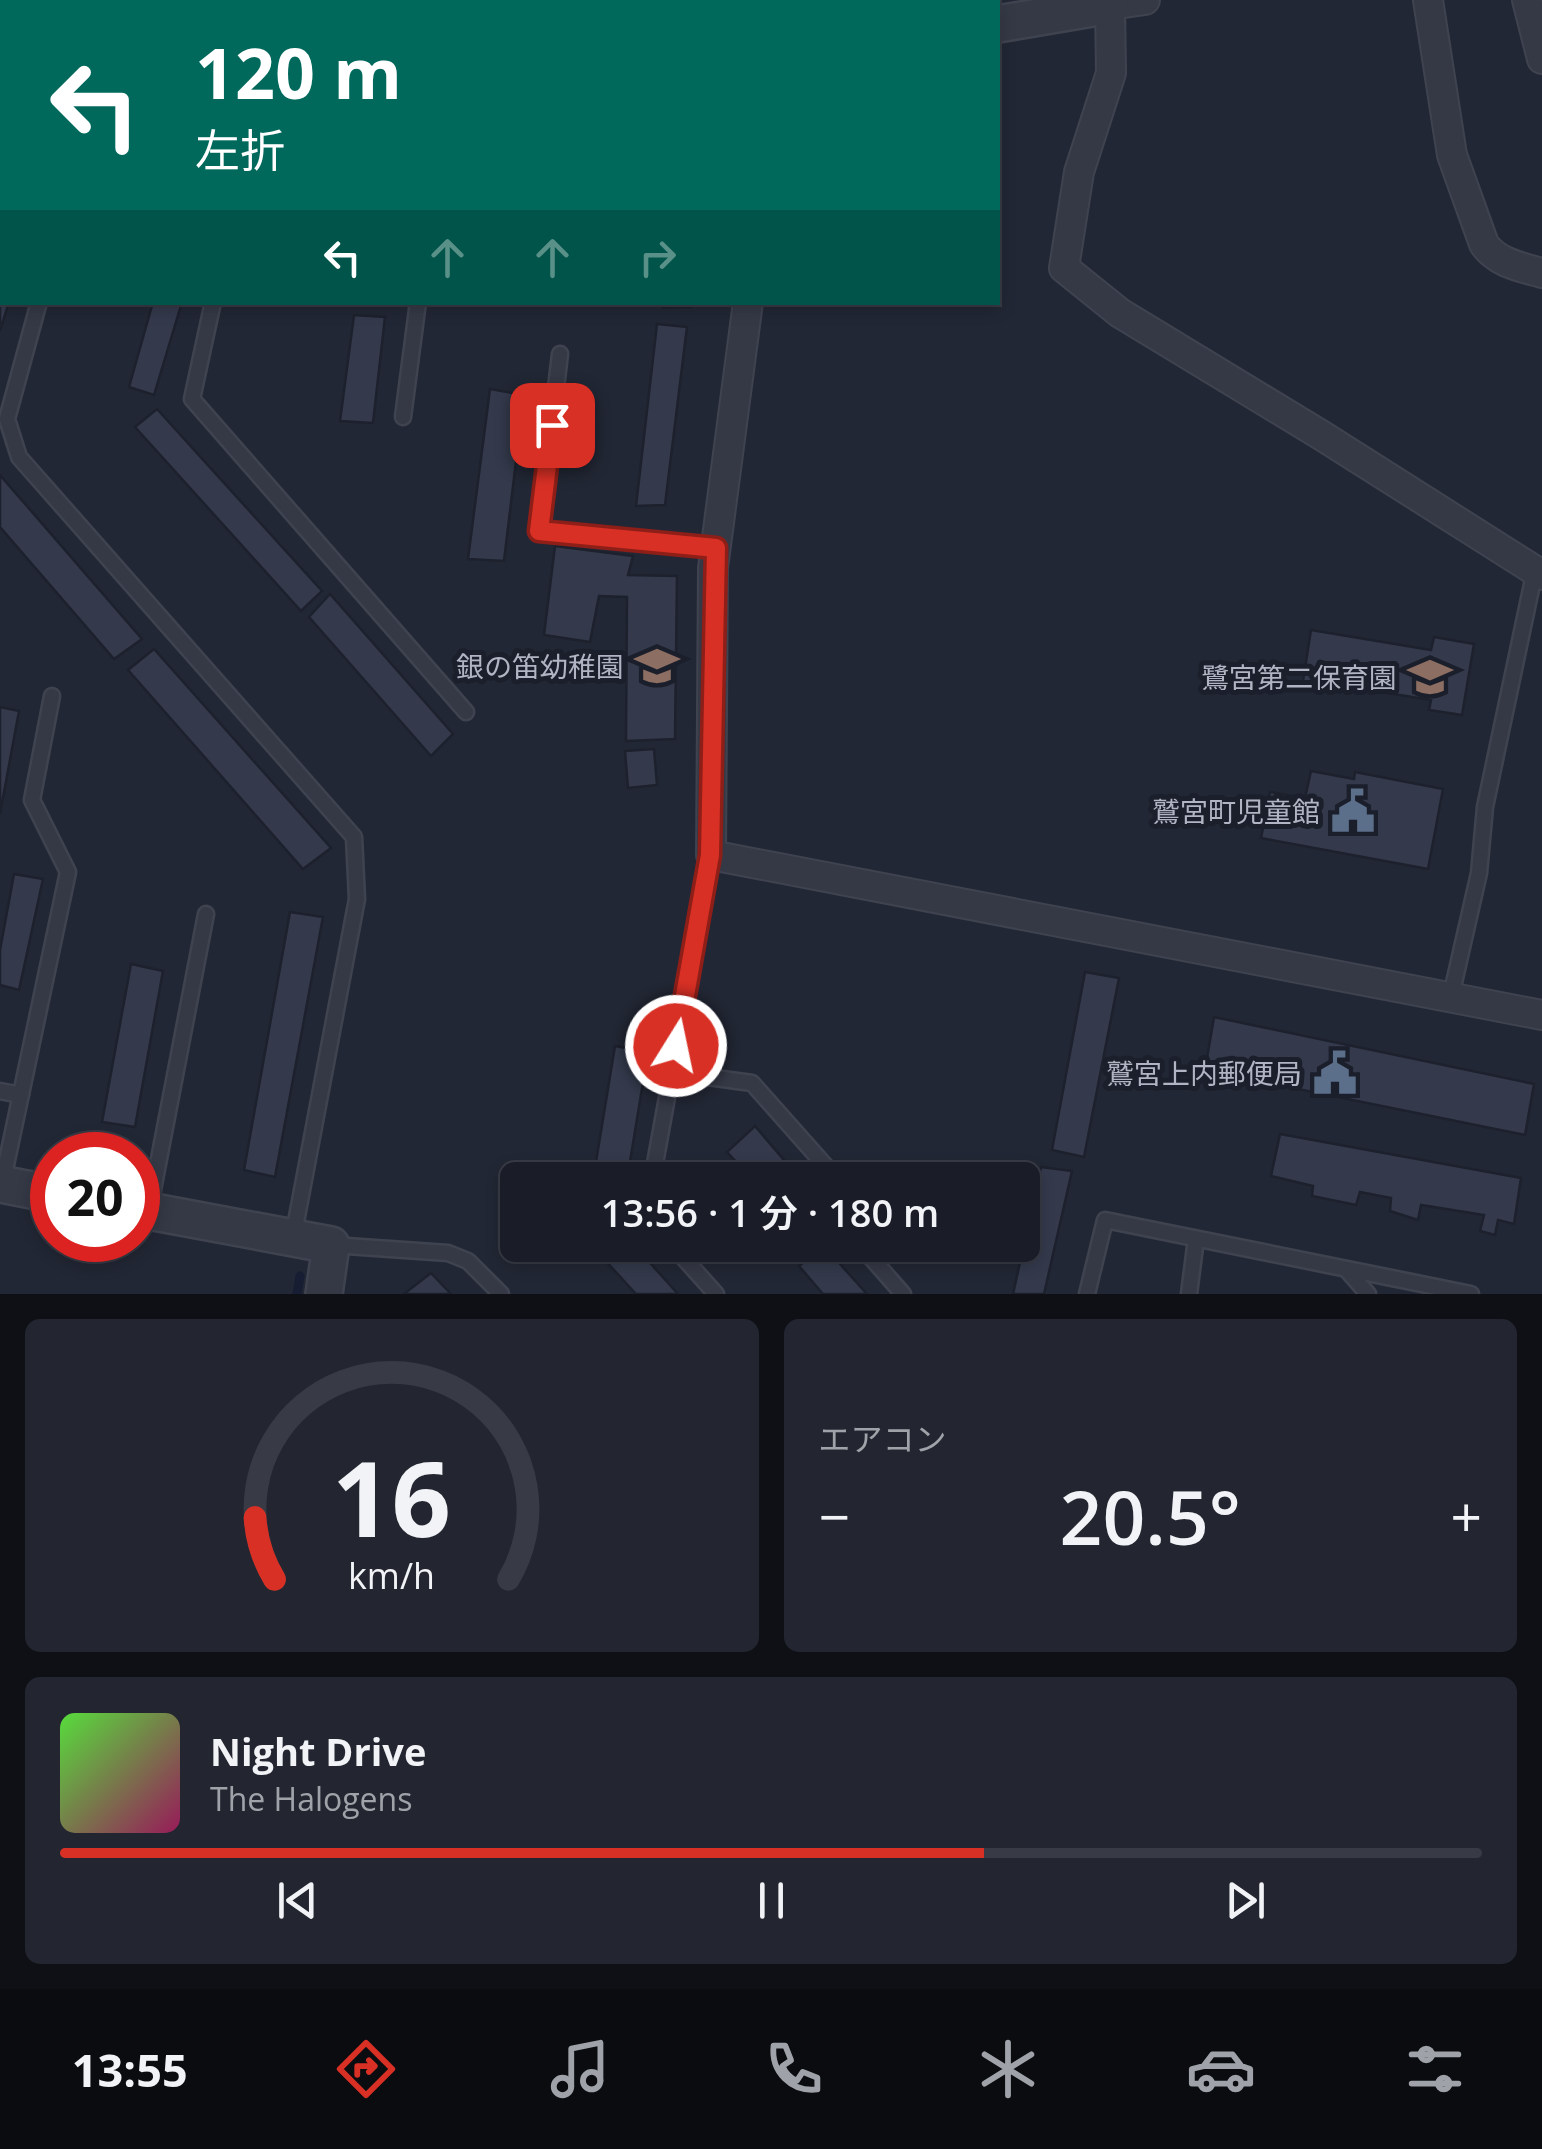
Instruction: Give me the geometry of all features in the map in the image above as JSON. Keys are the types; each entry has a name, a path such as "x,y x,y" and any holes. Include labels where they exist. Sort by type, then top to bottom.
{"street":[{"path":"1000,24 1110,2 1145,0"},
{"path":"1428,0 1452,155 1484,244 1502,260 1542,274"},
{"path":"1527,0 1542,59"},
{"path":"1110,2 1111,72 1079,172 1064,268 1120,314 1321,434 1539,573"},
{"path":"748,305 716,548 710,855 1542,1015"},
{"path":"1,1184 30,1190"},
{"path":"160,1213 332,1245 324,1294"}],"lane":[{"path":"38,305 7,419 19,456 354,837 357,899 293,1238"},
{"path":"212,305 192,399 466,712"},
{"path":"403,417 418,305"},
{"path":"560,354 539,531 716,548"},
{"path":"1451,996 1479,872 1484,807 1539,573"},
{"path":"1,1184 68,872 32,800 52,696"},
{"path":"655,1162 710,855"},
{"path":"160,1132 206,914"},
{"path":"671,1072 752,1083 822,1162"},
{"path":"0,1091 21,1095"},
{"path":"1087,1294 1105,1220 1471,1294"},
{"path":"1189,1294 1196,1238"},
{"path":"332,1245 448,1253 468,1261 501,1294"},
{"path":"687,1262 716,1294"},
{"path":"875,1262 903,1294"},
{"path":"1346,1268 1368,1294"}],"building":[{"path":"0,305 8,305 0,331"},
{"path":"152,305 181,305 154,395 129,387"},
{"path":"663,305 691,305 691,307"},
{"path":"354,315 385,317 373,423 340,421"},
{"path":"657,324 687,327 665,505 636,506"},
{"path":"490,389 524,395 504,561 468,559"},
{"path":"157,409 322,591 301,611 135,427"},
{"path":"0,475 142,639 114,659 0,527"},
{"path":"555,546 633,556 628,575 677,576 675,739 626,741 627,597 599,596 590,642 544,635"},
{"path":"330,594 453,734 431,756 309,617"},
{"path":"1311,630 1431,650 1434,637 1474,644 1462,715 1429,710 1431,700 1319,682 1318,690 1302,687"},
{"path":"154,649 331,848 303,869 128,670"},
{"path":"0,707 19,711 0,814"},
{"path":"654,749 657,785 628,788 625,751"},
{"path":"1311,771 1354,779 1355,772 1443,789 1428,869 1261,838 1270,792 1305,798"},
{"path":"14,874 43,879 19,990 0,985 0,950"},
{"path":"290,912 323,917 275,1177 244,1170"},
{"path":"131,964 163,971 135,1127 102,1122"},
{"path":"1085,972 1119,978 1084,1157 1052,1150"},
{"path":"1214,1017 1534,1084 1525,1135 1205,1070"},
{"path":"615,1046 648,1052 630,1162 596,1162"},
{"path":"755,1126 786,1162 736,1162 727,1152"},
{"path":"1280,1134 1521,1178 1514,1224 1498,1220 1495,1235 1480,1231 1484,1215 1421,1205 1418,1220 1390,1211 1391,1198 1360,1192 1356,1205 1312,1196 1313,1186 1271,1176"},
{"path":"1041,1167 1072,1171 1044,1294 1013,1294 1020,1262 1040,1262"},
{"path":"607,1262 649,1262 678,1294 636,1294"},
{"path":"804,1262 838,1262 867,1294 823,1294 799,1266"},
{"path":"431,1273 451,1294 404,1294"}],"waterway":[{"path":"297,1294 300,1276"}],"place":[{"name":"銀の笛幼稚園","path":"657,666"},
{"name":"鷺宮第二保育園","path":"1430,677"},
{"name":"鷲宮町児童館","path":"1353,811"},
{"name":"鷲宮上内郵便局","path":"1335,1073"}],"route":[{"path":"552,425 539,531 716,548 710,855 676,1046"}]}
